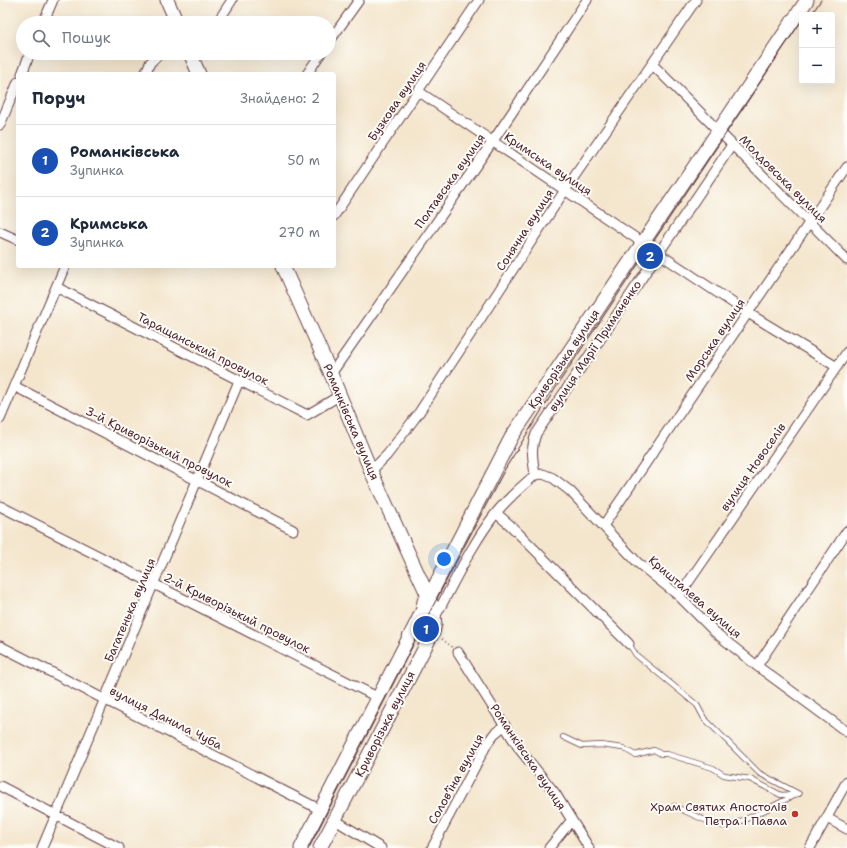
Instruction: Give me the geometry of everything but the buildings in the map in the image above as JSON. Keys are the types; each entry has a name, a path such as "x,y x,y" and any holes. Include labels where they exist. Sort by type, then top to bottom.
{"main road":[{"path":"167,0 174,16"},
{"path":"719,132 807,0"},
{"path":"194,60 198,72"},
{"name":"Криворізька вулиця","path":"301,848 379,698 428,597 512,436 719,132"},
{"name":"Романківська вулиця","path":"284,268 331,374 371,471 420,578"},
{"path":"420,578 435,617"},
{"name":"Криворізька вулиця","path":"420,578 424,597 423,609"},
{"name":"Криворізька вулиця","path":"320,848 432,632 435,624 435,617"}],"street":[{"path":"46,16 53,0"},
{"path":"222,16 232,0"},
{"path":"336,33 360,0"},
{"name":"Бузкова вулиця","path":"336,213 479,0"},
{"name":"Полтавська вулиця","path":"331,374 493,141 587,0"},
{"name":"Сонячна вулиця","path":"371,471 387,455 418,414 566,190 696,0"},
{"path":"23,72 27,60"},
{"path":"147,72 150,63 153,60"},
{"path":"308,72 316,60"},
{"name":"Молдовська вулиця","path":"652,64 847,260"},
{"path":"0,125 16,87"},
{"name":"Кримська вулиця","path":"418,91 643,243"},
{"name":"вулиця Марії Примаченко","path":"535,475 532,444 536,434 732,145"},
{"name":"Морська вулиця","path":"603,526 847,167"},
{"path":"0,232 16,239"},
{"path":"658,252 748,313 837,367"},
{"path":"0,419 64,268"},
{"name":"Таращанський провулок","path":"56,287 307,415 339,396"},
{"name":"вулиця Новоселів","path":"679,596 847,352"},
{"name":"Багатенька вулиця","path":"42,848 239,381"},
{"name":"3-й Криворізький провулок","path":"14,386 294,530"},
{"name":"Кришталева вулиця","path":"535,475 543,474 553,478 565,486 638,563 679,596 716,633 757,666 847,732"},
{"path":"435,617 474,546 496,513 535,475"},
{"name":"2-й Криворізький провулок","path":"0,506 379,698"},
{"path":"496,513 510,525 629,644"},
{"path":"757,666 847,531"},
{"name":"вулиця Данила Чуба","path":"0,646 320,810"},
{"name":"Романківська вулиця","path":"458,652 520,750 555,793 589,848"},
{"name":"Соловʼїна вулиця","path":"432,848 487,744 494,734 505,725"},
{"path":"810,848 847,781"},
{"path":"0,786 119,848"},
{"path":"827,818 847,829"},
{"path":"335,820 381,848"},
{"path":"549,848 571,821"}],"lane":[{"path":"629,644 636,656 697,705 704,718 759,774 799,794"},
{"path":"563,737 582,746 601,745 623,748 635,755 654,750 661,754 667,754 713,768 724,775 750,779 781,795 799,794"},
{"path":"674,806 699,818 725,826 746,819 799,794"}],"path":[{"path":"432,632 458,652"}],"tram line":[{"path":"813,12 821,0"},
{"path":"308,848 505,469 560,381 799,24"}],"place":[{"name":"Кримська","path":"650,256"},
{"name":"Романківська","path":"426,629"},
{"name":"Храм Святих Апостолів Петра і Павла","path":"795,814"}]}
